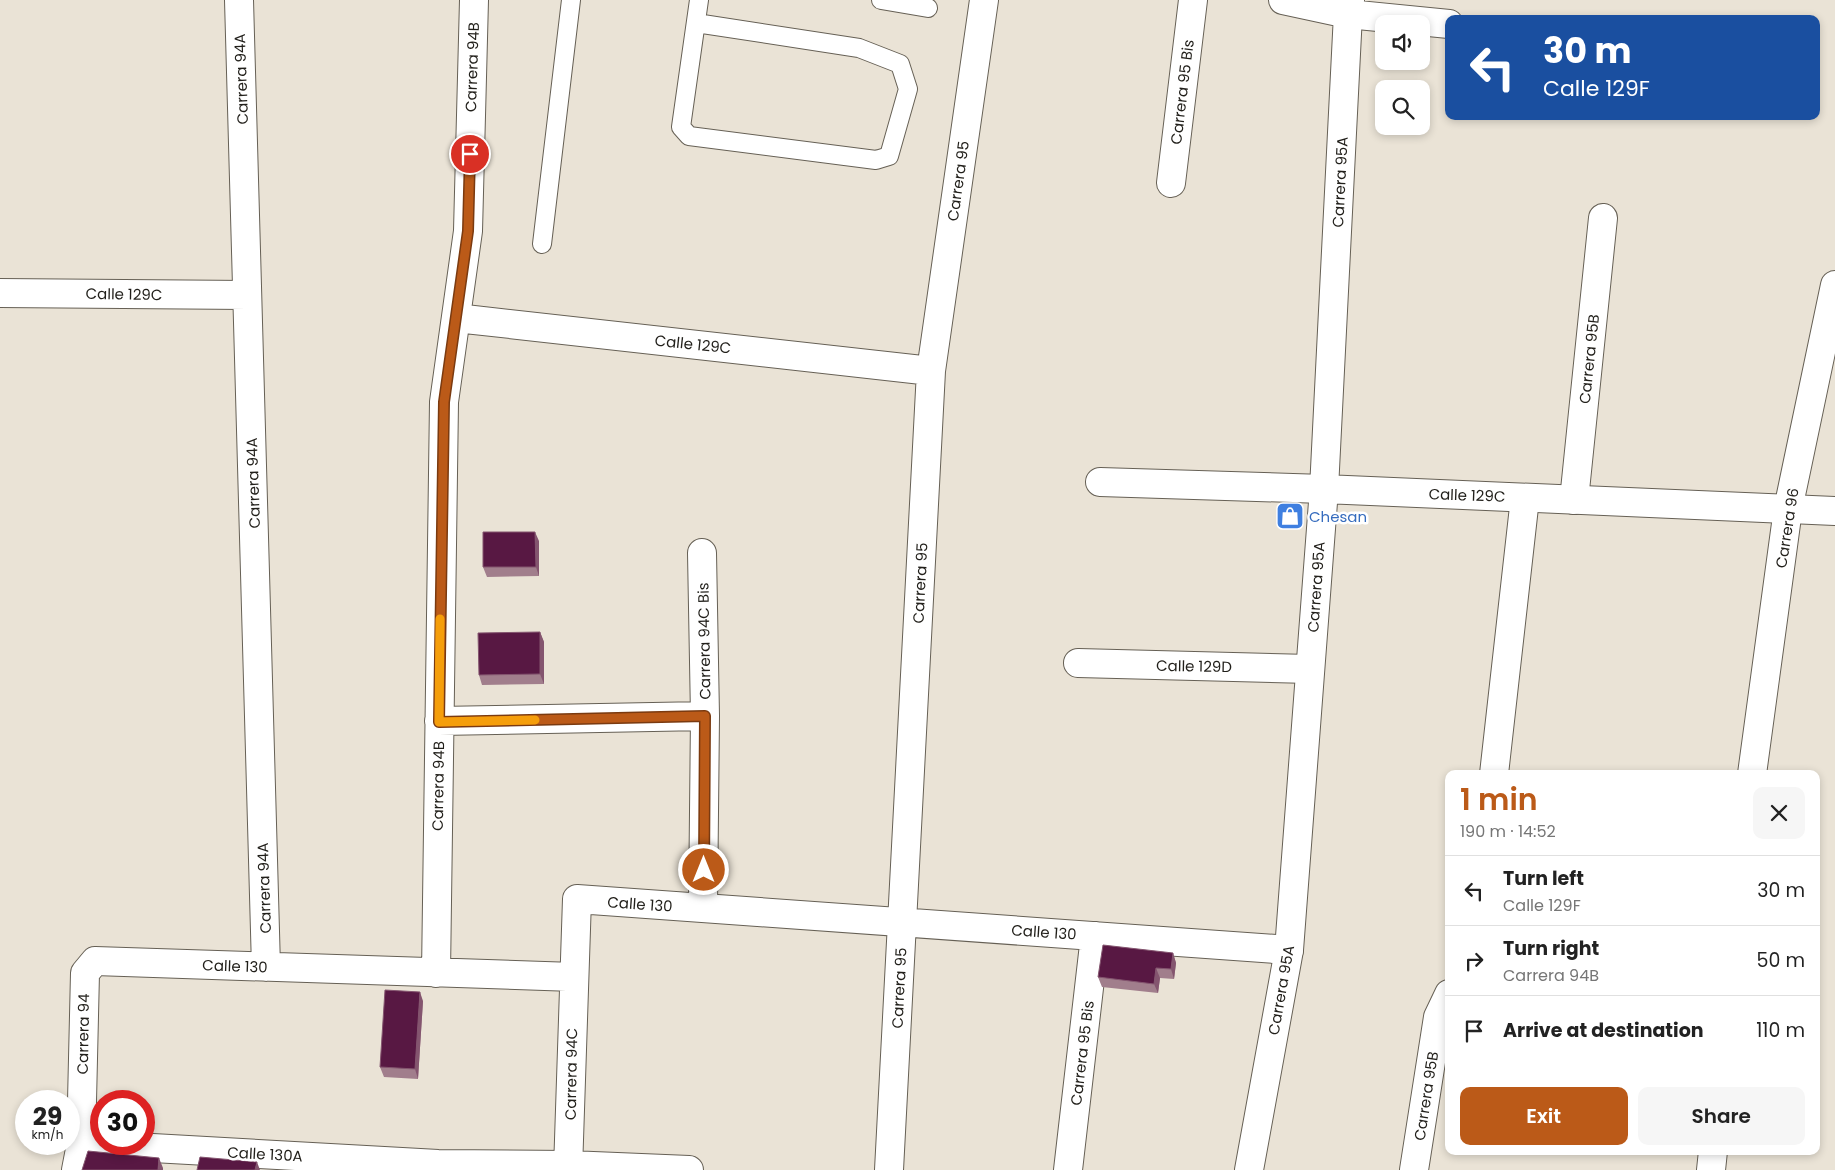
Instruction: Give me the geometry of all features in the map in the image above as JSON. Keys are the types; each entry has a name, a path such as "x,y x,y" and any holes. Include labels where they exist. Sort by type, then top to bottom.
{"street":[{"name":"Carrera 94A","path":"239,0 266,967"},
{"name":"Carrera 94B","path":"436,973 444,402 468,231 474,0"},
{"name":"Carrera 95","path":"889,1170 931,370 984,0"},
{"name":"Carrera 95 Bis","path":"1171,184 1193,0"},
{"path":"1283,0 1349,7 1445,23"},
{"name":"Carrera 95A","path":"1249,1170 1289,950 1324,489 1349,7"},
{"name":"Carrera 95B","path":"1574,500 1604,218"},
{"name":"Carrera 96","path":"1753,770 1788,509 1835,285"},
{"name":"Calle 129C","path":"0,293 247,295"},
{"name":"Calle 129C","path":"456,318 931,370"},
{"name":"Calle 129C","path":"1100,482 1324,489 1835,511"},
{"path":"1494,770 1525,498"},
{"name":"Carrera 94C Bis","path":"702,553 705,716 704,908"},
{"name":"Calle 129D","path":"1078,663 1310,669"},
{"path":"439,722 705,716"},
{"name":"Calle 130","path":"95,962 574,977 576,899 1289,950"},
{"name":"Carrera 95 Bis","path":"1068,1170 1095,936"},
{"name":"Carrera 94","path":"76,1170 81,1144 84,973 95,962"},
{"name":"Carrera 94C","path":"569,1168 574,977"},
{"name":"Carrera 95B","path":"1414,1170 1438,1017 1445,1002"},
{"name":"Calle 130A","path":"81,1144 272,1162 437,1167 689,1170"},
{"path":"1711,1170 1713,1155"}],"lane":[{"path":"542,244 571,0"},
{"path":"696,23 859,48 900,64 908,89 890,156 876,160 689,136 681,127 699,0"},
{"path":"882,0 928,8"}],"building":[{"path":"483,532 535,532 536,567 483,567"},
{"path":"540,632 540,674 479,675 478,633"},
{"path":"1103,945 1173,953 1171,969 1156,968 1154,984 1098,977"},
{"path":"385,990 420,992 415,1069 380,1067"},
{"path":"88,1151 90,1151 90,1155 129,1155 159,1158 158,1170 82,1170"},
{"path":"200,1157 257,1162 255,1170 197,1170"}],"slow traffic":[{"path":"440,619 439,722 535,720"}],"place":[{"name":"Chesan","path":"1290,516"}],"route":[{"path":"470,154 468,231 444,402 439,722 705,716 704,870"}]}
